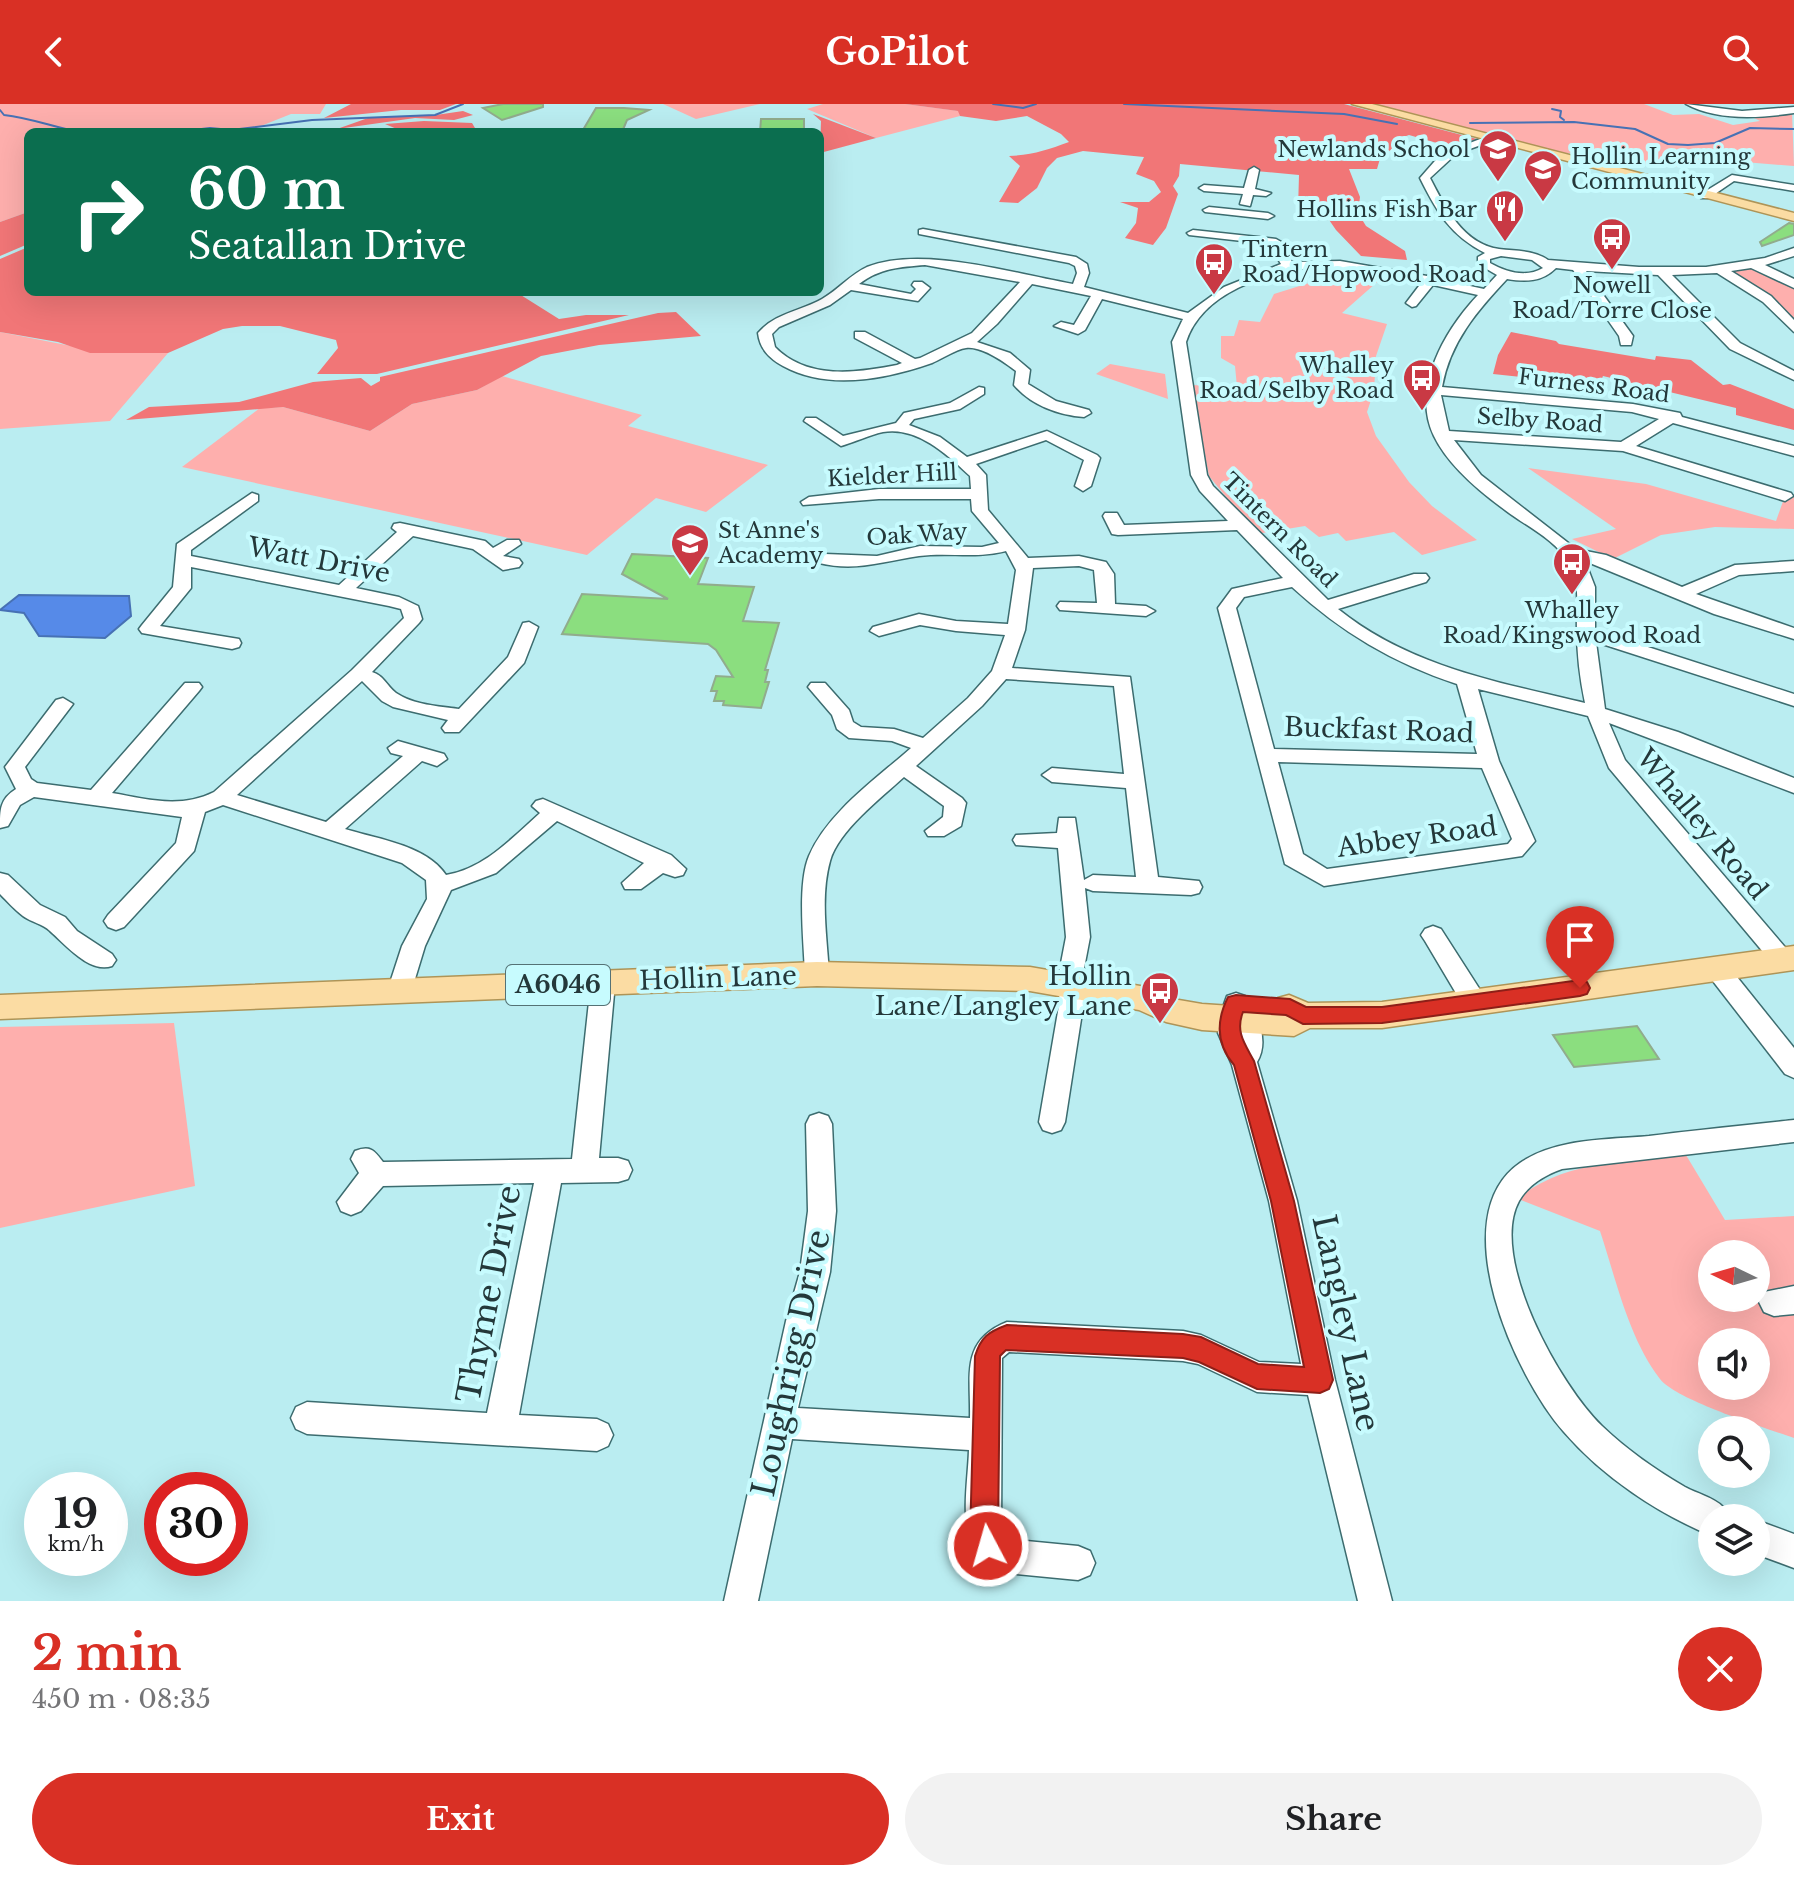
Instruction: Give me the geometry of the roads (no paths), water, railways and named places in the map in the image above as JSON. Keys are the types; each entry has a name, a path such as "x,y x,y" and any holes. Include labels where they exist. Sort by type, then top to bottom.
{"main road":[{"path":"1358,104 1794,217"},
{"name":"Hollin Lane","path":"0,1007 817,974 1030,979 1146,999 1166,1010 1294,1023 1303,1016 1382,1015 1788,958"}],"street":[{"path":"1691,104 1727,114 1769,115 1794,110"},
{"path":"1488,139 1462,147 1437,160 1425,178 1450,228 1464,239 1495,253"},
{"path":"1227,236 1260,170 1238,169"},
{"path":"1705,196 1732,178 1794,188"},
{"path":"1204,188 1266,193"},
{"path":"1209,210 1268,216"},
{"path":"923,232 1081,264 1083,273 1077,289"},
{"path":"1003,247 1020,233"},
{"path":"1193,233 1277,243 1280,257 1290,266"},
{"path":"1773,242 1792,253"},
{"path":"1548,264 1549,272 1536,276 1505,274 1484,264 1484,257 1495,253 1526,254 1548,264 1661,271 1717,268 1792,253"},
{"path":"1028,281 985,330 966,343 912,363 862,376 806,374 785,363 765,342 765,333 774,324 826,302 868,271 885,265 925,261 1077,289 1189,317 1249,279 1290,266 1353,267 1430,274 1485,293"},
{"path":"1750,263 1794,284"},
{"path":"1577,267 1626,336 1626,342"},
{"path":"1717,268 1767,299 1794,328"},
{"path":"1661,271 1735,346 1794,376"},
{"path":"1412,303 1430,274"},
{"path":"1505,274 1485,293 1452,334 1438,362 1433,390 1433,409 1441,435 1470,473 1573,553 1615,565 1681,595 1794,634"},
{"path":"851,286 914,298 924,288 918,285"},
{"path":"1061,326 1078,330 1098,294"},
{"name":"Tintern Road","path":"1189,317 1179,342 1199,475 1206,488 1324,607 1392,652 1466,681 1638,725 1794,786"},
{"path":"860,335 912,363"},
{"path":"966,343 1016,362 1023,370 1021,385 1037,396 1069,412 1084,413"},
{"name":"Furness Road","path":"1433,390 1633,408 1675,416 1794,451"},
{"path":"900,427 909,416 955,406 979,396"},
{"name":"Selby Road","path":"1441,435 1624,447 1675,416"},
{"path":"812,421 841,441 884,428 900,427 922,434 965,463 978,475 980,511 1011,545 1025,570 1016,630 1001,673 975,702 848,816 819,858 814,901 817,974"},
{"path":"965,463 1043,432 1092,458 1090,480"},
{"path":"1624,447 1785,496"},
{"name":"Kielder Hill","path":"809,502 834,502 879,494 977,494"},
{"path":"232,643 148,629 182,588 183,548 253,498"},
{"path":"1117,528 1242,525"},
{"path":"341,593 405,529 479,545 494,554 503,565 513,563"},
{"path":"494,554 513,544"},
{"name":"Oak Way","path":"825,559 844,563 877,561 920,551 982,552 1011,545"},
{"name":"Whalley Road","path":"1573,553 1586,585 1586,633 1596,712 1616,763 1788,958"},
{"name":"Watt Drive","path":"184,560 393,601 409,606 413,619 359,674 221,797 195,809"},
{"path":"1022,563 1079,561 1100,566 1105,574 1106,609"},
{"path":"1681,595 1721,572 1763,565 1794,566"},
{"path":"1324,607 1420,577"},
{"name":"Abbey Road","path":"1295,581 1238,593 1227,608 1293,858 1324,878 1514,851 1524,841 1489,761 1466,681"},
{"path":"1066,606 1146,611"},
{"path":"884,624 919,619 956,626 1016,630"},
{"path":"359,674 372,678 399,704 458,722 517,659 529,627"},
{"path":"1586,633 1794,700"},
{"path":"1001,673 1123,681 1148,884"},
{"path":"845,685 821,691 842,714 844,725 856,733 894,735 925,746"},
{"path":"96,797 192,687"},
{"path":"63,704 37,728 15,767 22,783 32,789 96,797 164,811 195,809 186,846 116,921"},
{"path":"329,832 395,777 417,754"},
{"name":"Buckfast Road","path":"1268,755 1489,761"},
{"path":"903,767 955,803 953,821 936,831"},
{"path":"1052,775 1074,771 1134,782"},
{"path":"0,821 12,800 32,789"},
{"path":"221,797 410,857 441,884 463,883 480,874 548,809 669,865 633,883"},
{"path":"1024,840 1068,832 1078,937 1069,984 1072,1000 1052,1122"},
{"path":"0,881 32,911 57,923 69,937 104,960"},
{"path":"1093,883 1191,887"},
{"path":"399,992 417,939 442,895 441,884"},
{"path":"1433,935 1475,1003"},
{"path":"1717,969 1794,1067"},
{"path":"584,1171 603,983"},
{"name":"Langley Lane","path":"1237,1015 1251,1050 1244,1061 1283,1201 1320,1380 1375,1601"},
{"name":"Loughrigg Drive","path":"741,1601 801,1321 815,1272 822,1211 819,1124"},
{"path":"1698,1511 1640,1478 1605,1451 1572,1418 1552,1390 1534,1361 1498,1251 1503,1205 1528,1171 1562,1157 1794,1131"},
{"path":"351,1202 370,1166 618,1170"},
{"name":"Thyme Drive","path":"500,1429 550,1171"},
{"path":"1078,1563 997,1555 984,1538 984,1435 987,1356 991,1346 1007,1337 1183,1346 1201,1350 1257,1377 1320,1380"},
{"path":"307,1418 597,1435"},
{"path":"781,1423 984,1435"},
{"path":"1770,1542 1794,1551"}],"water":[{"path":"19,595 129,596 131,616 105,638 39,636 24,613 0,610"}],"waterway":[{"path":"247,128 312,120 435,115 463,104"},
{"path":"993,104 1023,108 1036,104"},
{"path":"1124,104 1344,114 1397,124"},
{"path":"1552,109 1561,111 1560,117 1564,120"},
{"path":"0,110 4,115 63,128"},
{"path":"1470,123 1574,122 1635,129 1668,144 1688,145 1715,143 1750,128 1794,129"}],"place":[{"name":"Newlands School","path":"1498,183"},
{"name":"Hollin Learning Community","path":"1543,203"},
{"name":"Hollins Fish Bar","path":"1505,243"},
{"name":"Nowell Road/Torre Close","path":"1612,271"},
{"name":"Tintern Road/Hopwood Road","path":"1214,296"},
{"name":"Whalley Road/Selby Road","path":"1422,412"},
{"name":"St Anne's Academy","path":"690,577"},
{"name":"Whalley Road/Kingswood Road","path":"1572,596"},
{"name":"Hollin Lane/Langley Lane","path":"1160,1025"}]}
